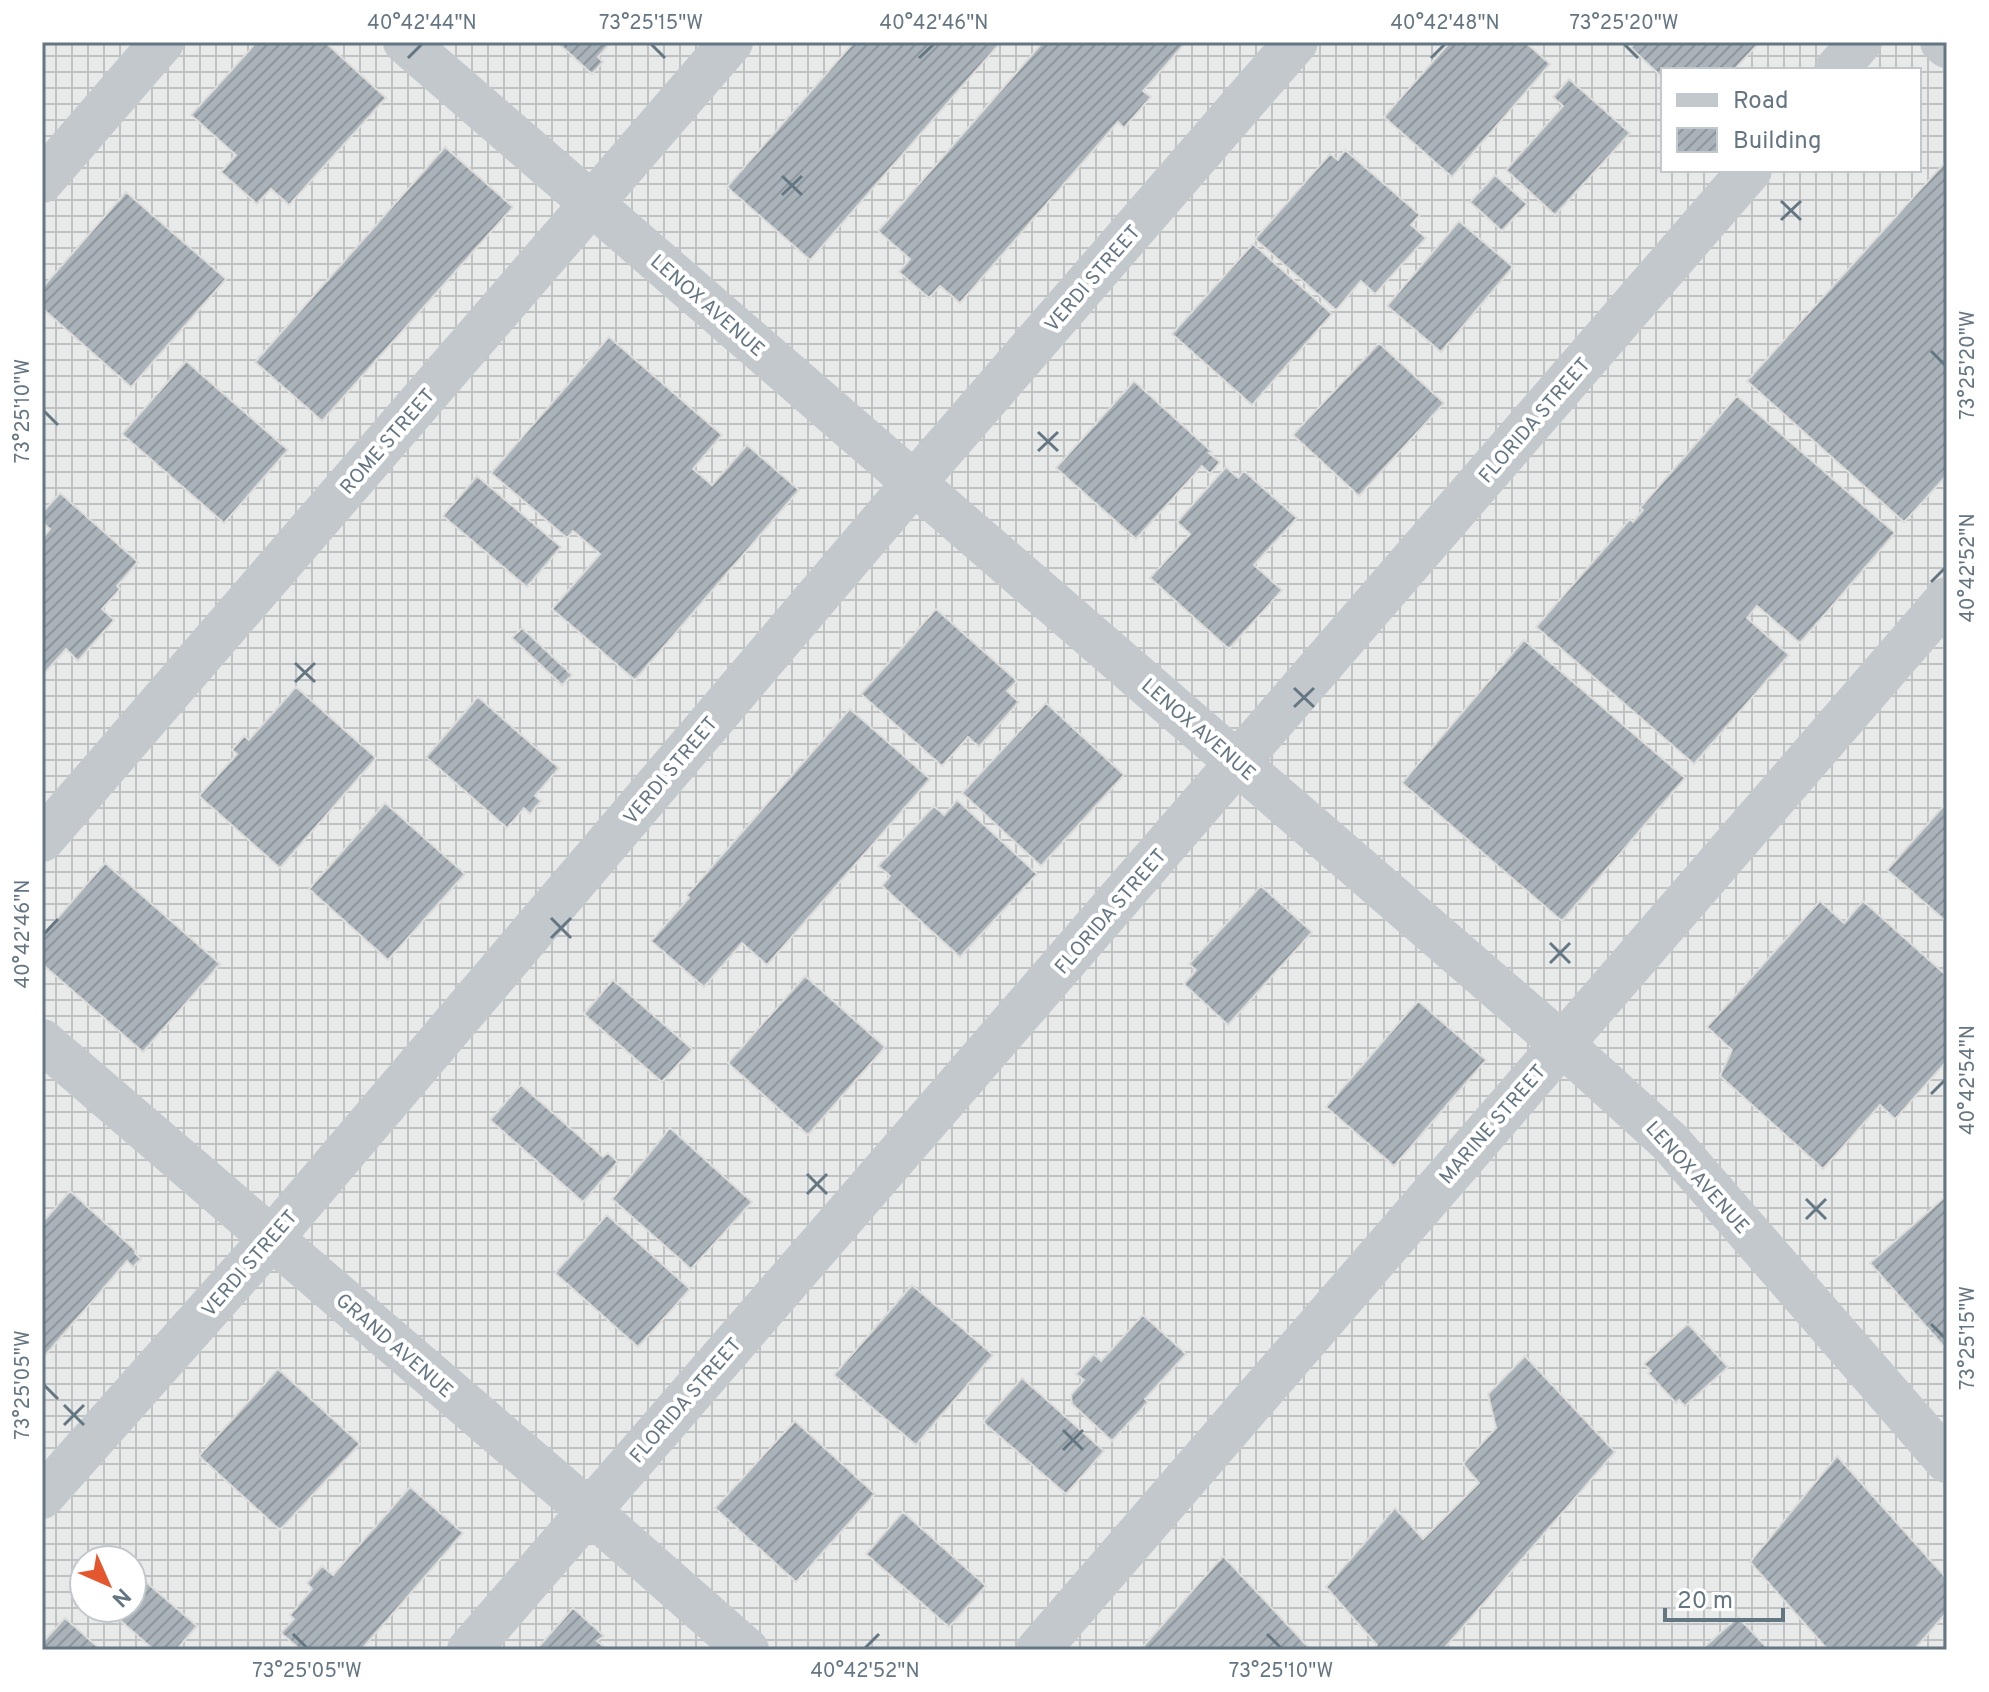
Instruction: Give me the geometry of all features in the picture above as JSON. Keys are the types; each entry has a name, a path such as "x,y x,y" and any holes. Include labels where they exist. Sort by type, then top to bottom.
{"street":[{"path":"42,181 162,42"},
{"name":"LENOX AVENUE","path":"405,42 1239,763 1670,1142 1947,1461"},
{"name":"ROME STREET","path":"42,840 731,42"},
{"name":"VERDI STREET","path":"42,1497 271,1239 913,484 1296,42"},
{"path":"1838,68 1860,42"},
{"path":"1942,42 1947,46"},
{"name":"FLORIDA STREET","path":"469,1650 1748,172"},
{"name":"MARINE STREET","path":"1038,1650 1947,599"},
{"name":"GRAND AVENUE","path":"42,1041 747,1650"}],"shaded area":[{"path":"42,42 1947,42 1947,1650 42,1650"}],"building":[{"path":"257,42 325,42 386,98 289,205 271,189 257,204 221,172 236,155 191,115"},
{"path":"557,42 611,42 598,57 603,62 592,74"},
{"path":"854,42 1001,42 810,260 727,187"},
{"path":"1043,42 1186,42 1143,91 1151,97 1124,128 1118,122 960,303 940,286 929,298 899,272 910,259 878,231"},
{"path":"1450,42 1525,42 1550,64 1452,177 1384,117"},
{"path":"1636,42 1760,42 1736,68 1661,68 1661,76 1631,48"},
{"path":"1569,79 1630,133 1555,215 1506,170 1563,106 1553,97"},
{"path":"445,147 513,207 322,421 255,362"},
{"path":"1345,150 1420,215 1411,225 1426,238 1375,294 1361,281 1336,310 1255,239 1330,154 1338,160"},
{"path":"1947,160 1947,475 1904,522 1747,381"},
{"path":"1495,175 1527,204 1502,231 1470,202"},
{"path":"126,192 226,279 131,387 42,308 42,288"},
{"path":"1459,221 1513,267 1441,352 1387,306"},
{"path":"1253,244 1332,314 1252,405 1172,334"},
{"path":"609,337 722,435 693,469 712,485 747,445 799,490 635,680 552,609 600,554 573,531 567,538 491,473"},
{"path":"1379,343 1444,403 1359,496 1293,435"},
{"path":"186,361 288,450 224,523 122,434"},
{"path":"1134,381 1220,462 1210,474 1202,466 1136,539 1056,468"},
{"path":"1737,396 1895,533 1800,643 1757,606 1747,618 1789,655 1694,764 1536,627 1630,519 1633,522 1643,510 1640,508"},
{"path":"1226,467 1238,478 1244,471 1297,518 1254,565 1282,590 1229,649 1150,578 1190,534 1177,522"},
{"path":"477,476 561,547 527,587 443,516"},
{"path":"60,493 138,562 102,609 114,620 78,661 66,649 42,676 42,539 50,529 42,522 42,513"},
{"path":"936,609 1017,681 1007,691 1019,702 979,747 968,737 942,766 861,694"},
{"path":"522,628 572,675 562,685 512,638"},
{"path":"1524,640 1685,778 1562,921 1402,783"},
{"path":"296,687 376,758 280,868 199,796 237,754 232,750 244,736 249,740"},
{"path":"478,697 559,768 535,796 541,801 530,814 524,808 507,828 426,757"},
{"path":"1046,703 1124,775 1041,866 962,793"},
{"path":"850,709 930,779 767,965 742,943 704,987 651,941 689,898 687,895"},
{"path":"957,800 1037,874 960,957 882,886 890,876 878,866 934,806 944,815"},
{"path":"1947,802 1947,922 1887,870"},
{"path":"385,803 465,874 388,960 309,889"},
{"path":"105,863 220,964 143,1052 42,964 42,936"},
{"path":"1261,886 1312,932 1228,1025 1184,984 1196,970 1189,964"},
{"path":"1820,901 1844,923 1863,901 1947,976 1947,1061 1895,1119 1880,1105 1823,1169 1720,1076 1732,1050 1707,1027"},
{"path":"805,976 885,1047 808,1135 728,1063"},
{"path":"613,980 692,1049 662,1082 584,1014"},
{"path":"1418,1001 1486,1060 1394,1166 1326,1107"},
{"path":"521,1085 603,1157 608,1153 618,1162 583,1202 490,1120"},
{"path":"670,1128 752,1202 691,1269 612,1199"},
{"path":"70,1191 141,1259 133,1267 127,1261 42,1359 42,1223"},
{"path":"1947,1195 1947,1350 1870,1263"},
{"path":"607,1215 690,1289 638,1347 555,1273"},
{"path":"912,1285 993,1355 916,1445 834,1375"},
{"path":"1143,1315 1186,1354 1112,1441 1072,1404 1071,1395 1084,1380 1076,1374 1094,1354 1101,1361"},
{"path":"1688,1324 1728,1367 1685,1406 1679,1400 1676,1403 1648,1373 1651,1371 1644,1364"},
{"path":"1525,1356 1615,1452 1443,1650 1372,1650 1377,1645 1326,1587 1395,1508 1423,1539 1479,1483 1463,1464 1496,1428 1488,1394"},
{"path":"278,1369 360,1444 280,1530 199,1456"},
{"path":"1022,1378 1104,1451 1066,1494 983,1422"},
{"path":"795,1421 875,1494 796,1582 715,1508"},
{"path":"1837,1456 1947,1579 1947,1612 1914,1650 1828,1650 1750,1562"},
{"path":"410,1487 463,1533 361,1650 301,1650 281,1633 294,1619 290,1615 312,1589 307,1583 322,1566 333,1575"},
{"path":"903,1512 986,1586 949,1627 866,1554"},
{"path":"1223,1556 1311,1650 1143,1650"},
{"path":"148,1584 197,1626 176,1650 154,1650 124,1624 148,1624"},
{"path":"573,1608 604,1636 597,1641 608,1650 536,1650"},
{"path":"1738,1617 1769,1650 1701,1650"},
{"path":"65,1618 68,1624 101,1650 42,1650 42,1643"}]}
